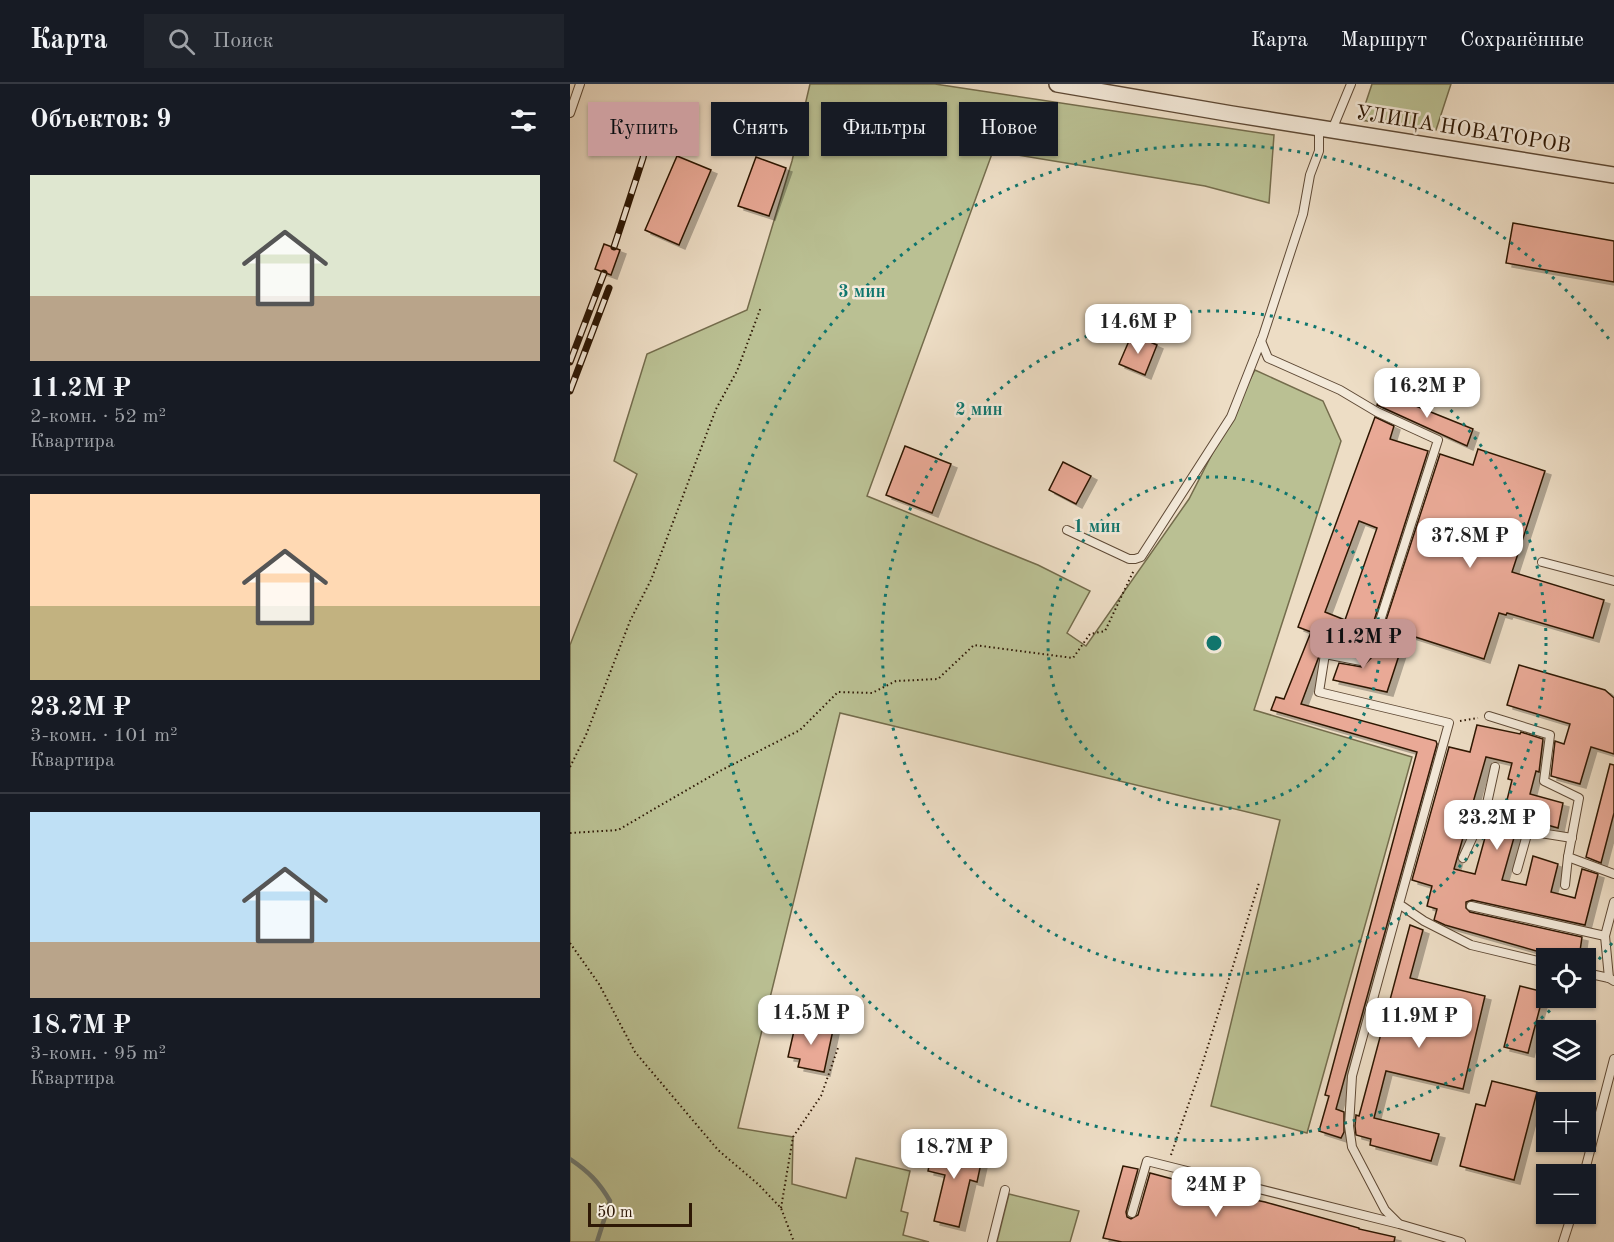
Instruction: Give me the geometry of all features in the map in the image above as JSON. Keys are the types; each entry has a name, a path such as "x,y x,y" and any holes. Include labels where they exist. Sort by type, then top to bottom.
{"street":[{"name":"УЛИЦА НОВАТОРОВ","path":"1058,84 1614,175"}],"lane":[{"path":"570,113 580,84"},
{"path":"1067,530 1129,559 1141,557 1231,417 1261,341 1303,213 1310,175 1325,129 1351,84"},
{"path":"1261,341 1268,358 1340,390 1377,412 1438,441 1370,652 1361,661 1325,654 1319,692 1449,723 1352,1076 1349,1126 1352,1148 1385,1210 1399,1224"},
{"path":"1542,562 1614,581"},
{"path":"1489,716 1550,735 1544,781 1579,798 1565,885"},
{"path":"1463,858 1486,808 1496,767"},
{"path":"1486,808 1517,818 1528,831 1572,838"},
{"path":"1517,870 1528,831"},
{"path":"1568,857 1614,874"},
{"path":"1596,976 1612,980 1605,936 1614,902"},
{"path":"1399,904 1424,921 1471,945 1536,961"},
{"path":"1471,906 1605,936"},
{"path":"1587,1164 1614,1059"},
{"path":"1132,1213 1147,1161 1399,1224 1461,1242"},
{"path":"992,1242 1005,1190"},
{"path":"1563,1242 1569,1224"}],"path":[{"path":"570,767 586,735 630,621 651,580 716,409 737,371 761,308"},
{"path":"570,833 618,830 718,772 800,729 838,692 872,693 896,681 938,679 974,645 1073,658 1090,634 1105,631 1141,557"},
{"path":"1449,723 1489,716"},
{"path":"1167,1167 1202,1065 1259,883"},
{"path":"570,942 599,984 635,1052 718,1150 758,1184 781,1208 794,1242"},
{"path":"781,1208 793,1137 821,1096 838,1048"}],"green space":[{"path":"810,84 935,84 1055,102 959,102 959,156 991,156 867,496 1038,565 1090,591 1067,633 1086,646 1189,499 1255,370 1323,401 1341,441 1254,710 1412,757 1307,1133 1211,1106 1280,820 840,713 738,1128 793,1137 792,1184 846,1198 856,1158 910,1171 901,1211 908,1213 903,1235 929,1242 570,1242 570,645 637,474 614,461 647,354 747,310 793,156 809,156 809,102 806,102"},
{"path":"1372,84 1451,84 1436,130 1360,120"},
{"path":"1058,103 1274,135 1269,203 1205,186 1023,156 1058,156"},
{"path":"1009,1194 1079,1211 1070,1242 997,1242"}],"building":[{"path":"677,156 711,170 679,245 645,230"},
{"path":"756,157 786,168 769,216 738,206"},
{"path":"1513,223 1614,241 1614,282 1506,263"},
{"path":"604,244 620,250 611,275 595,269"},
{"path":"1132,334 1157,345 1145,375 1119,364"},
{"path":"1381,392 1473,429 1467,446 1377,405"},
{"path":"1375,417 1394,426 1390,439 1428,451 1365,649 1359,654 1343,651 1324,643 1301,704 1436,741 1437,744 1336,1109 1344,1112 1344,1132 1341,1138 1319,1131 1329,1096 1325,1095 1417,752 1271,710 1276,697 1284,699 1311,632 1298,627","holes":["1359,521 1377,528 1345,620 1325,612"]},
{"path":"905,446 951,464 932,513 886,495"},
{"path":"1478,449 1545,471 1512,572 1604,600 1593,638 1507,613 1506,615 1499,613 1484,659 1406,634 1387,692 1333,680 1339,663 1362,667 1375,654 1440,454 1473,465"},
{"path":"1063,462 1091,476 1076,504 1049,490"},
{"path":"1519,665 1605,690 1614,698 1614,754 1591,747 1580,784 1551,776 1555,741 1564,744 1570,724 1507,705"},
{"path":"1477,725 1520,734 1521,732 1543,739 1539,772 1536,771 1530,794 1563,803 1558,828 1526,819 1519,813 1505,808 1512,780 1508,779 1512,763 1486,757 1454,869 1475,874 1489,823 1500,825 1502,819 1514,823 1517,827 1502,880 1526,885 1533,856 1558,864 1551,892 1575,898 1582,869 1598,874 1585,925 1472,900 1466,902 1466,908 1470,912 1582,937 1580,948 1536,948 1536,951 1434,920 1437,909 1427,906 1432,886 1412,880 1449,747 1470,752"},
{"path":"1610,764 1614,765 1614,813 1601,863 1586,857"},
{"path":"1410,925 1423,930 1410,978 1485,996 1463,1089 1386,1071 1374,1118 1439,1134 1431,1161 1370,1145 1371,1139 1356,1135 1355,1126 1356,1115 1359,1116"},
{"path":"1520,986 1536,990 1536,1008 1540,1008 1528,1053 1504,1047"},
{"path":"796,1022 833,1030 824,1072 798,1067 800,1059 788,1057"},
{"path":"1492,1081 1537,1092 1514,1180 1460,1166 1476,1104 1485,1106"},
{"path":"934,1142 983,1154 977,1182 970,1180 959,1227 934,1221 945,1175 928,1171"},
{"path":"1123,1166 1138,1169 1126,1212 1127,1217 1131,1219 1138,1215 1150,1173 1395,1237 1394,1242 1122,1242 1103,1238"}],"waterway":[{"path":"570,1159 593,1177 610,1201 597,1242"}],"railway":[{"path":"614,247 643,156"},
{"path":"570,362 604,273"},
{"path":"570,391 609,288"}]}
